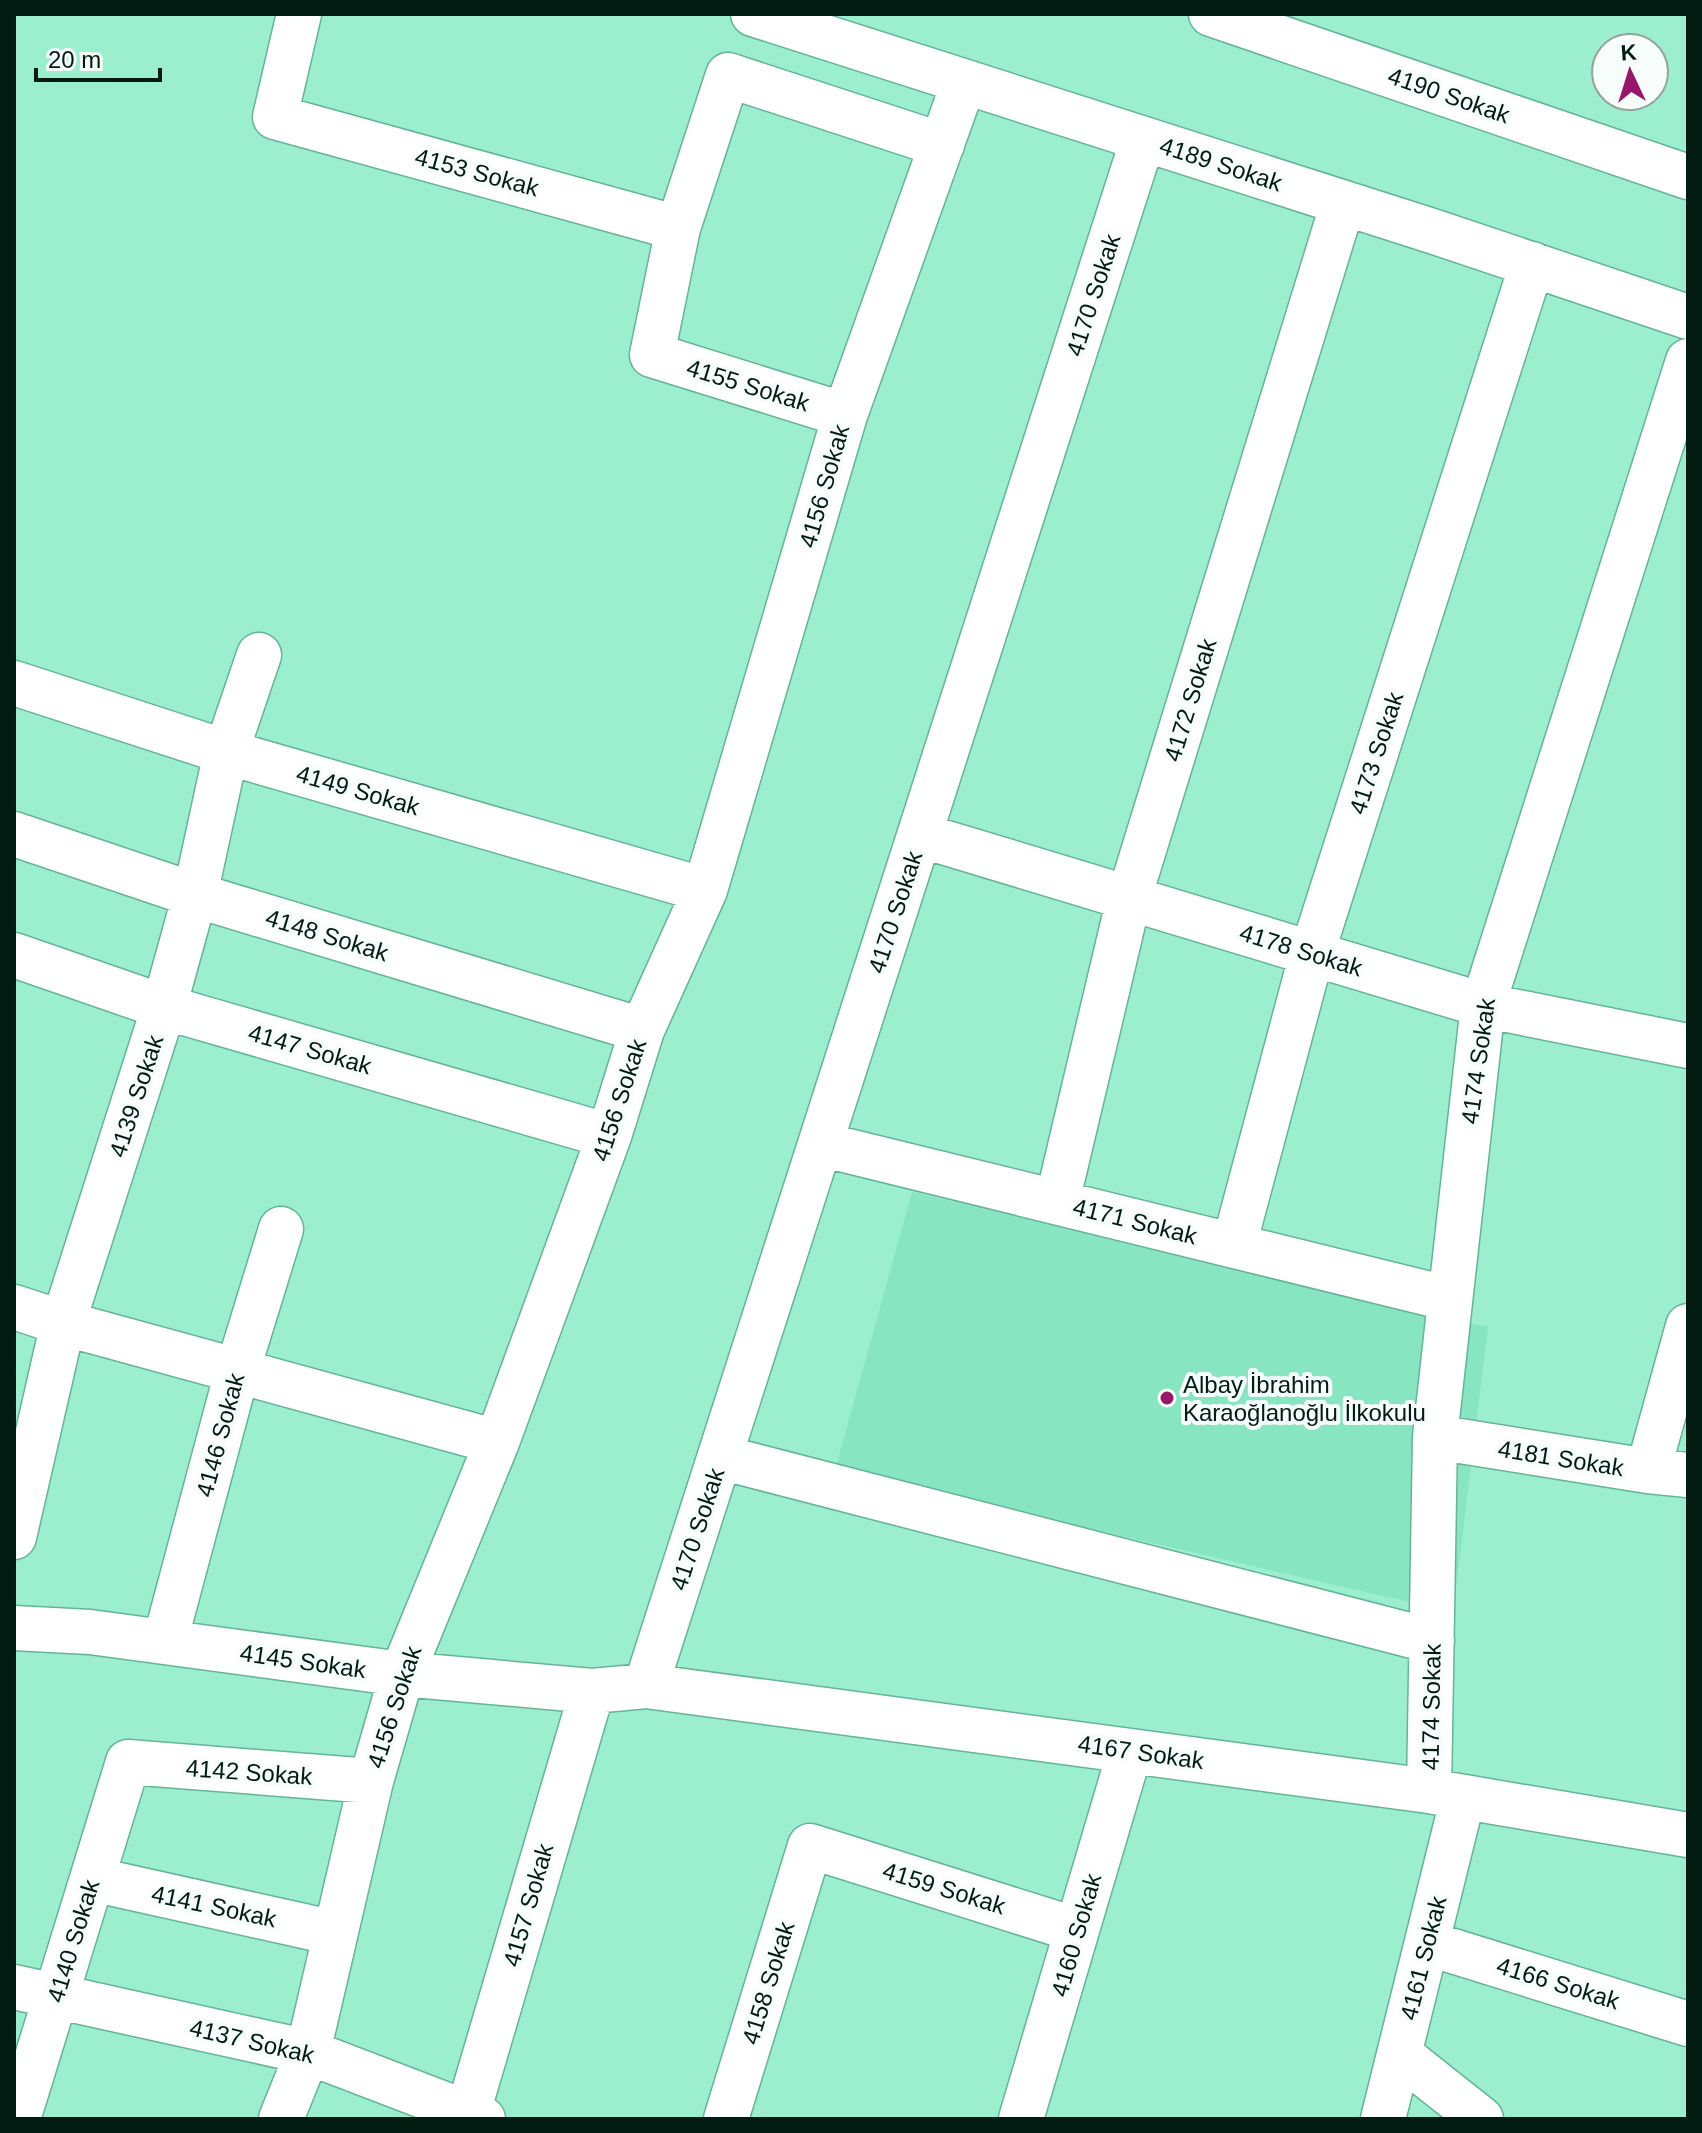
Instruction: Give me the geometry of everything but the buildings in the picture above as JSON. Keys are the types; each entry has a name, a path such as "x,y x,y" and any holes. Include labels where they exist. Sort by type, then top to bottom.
{"street":[{"name":"4153 Sokak","path":"299,14 275,117 678,228"},
{"name":"4189 Sokak","path":"753,14 1688,317"},
{"name":"4190 Sokak","path":"1211,14 1328,33 1688,177"},
{"path":"678,228 728,75 942,145"},
{"name":"4156 Sokak","path":"281,2119 308,2052 371,1781 402,1674 497,1442 609,1136 642,1030 705,890 845,415 964,82"},
{"name":"4170 Sokak","path":"646,1686 1143,139"},
{"name":"4172 Sokak","path":"1057,1202 1129,898 1343,203"},
{"name":"4155 Sokak","path":"678,228 652,355 845,415"},
{"name":"4173 Sokak","path":"1234,1245 1312,953 1532,264"},
{"name":"4174 Sokak","path":"1446,1794 1432,1641 1435,1437 1483,1005 1688,361"},
{"name":"4139 Sokak","path":"14,1537 63,1323 164,1007 195,895 226,752 259,655"},
{"name":"4149 Sokak","path":"14,683 226,752 705,890"},
{"name":"4148 Sokak","path":"14,834 195,895 642,1030"},
{"name":"4178 Sokak","path":"920,835 1483,1005 1688,1046"},
{"name":"4147 Sokak","path":"14,955 164,1007 609,1136"},
{"name":"4171 Sokak","path":"820,1144 1450,1299"},
{"name":"4146 Sokak","path":"165,1641 237,1372 281,1229"},
{"path":"14,1307 237,1372 497,1442"},
{"path":"1668,1473 1688,1326"},
{"name":"4181 Sokak","path":"1435,1437 1668,1473"},
{"path":"720,1457 1432,1641"},
{"name":"4145 Sokak","path":"14,1628 90,1632 402,1674 592,1691"},
{"name":"4167 Sokak","path":"592,1691 646,1686 1446,1794 1688,1835"},
{"name":"4157 Sokak","path":"473,2117 592,1691"},
{"name":"4160 Sokak","path":"1021,2119 1130,1751"},
{"name":"4142 Sokak","path":"128,1762 371,1781"},
{"name":"4140 Sokak","path":"18,2119 128,1762"},
{"name":"4161 Sokak","path":"1383,2119 1427,1943 1446,1794"},
{"name":"4159 Sokak","path":"810,1846 1077,1930"},
{"name":"4158 Sokak","path":"726,2119 810,1846"},
{"name":"4141 Sokak","path":"92,1879 335,1933"},
{"name":"4166 Sokak","path":"1427,1943 1688,2024"},
{"name":"4137 Sokak","path":"14,1987 308,2052 473,2117"},
{"path":"1399,2054 1481,2119"}],"shaded area":[{"name":"Albay İbrahim Karaoğlanoğlu İlkokulu","path":"912,1192 1488,1327 1453,1612 835,1470"}],"place":[{"name":"Albay İbrahim Karaoğlanoğlu İlkokulu","path":"1167,1398"}]}
